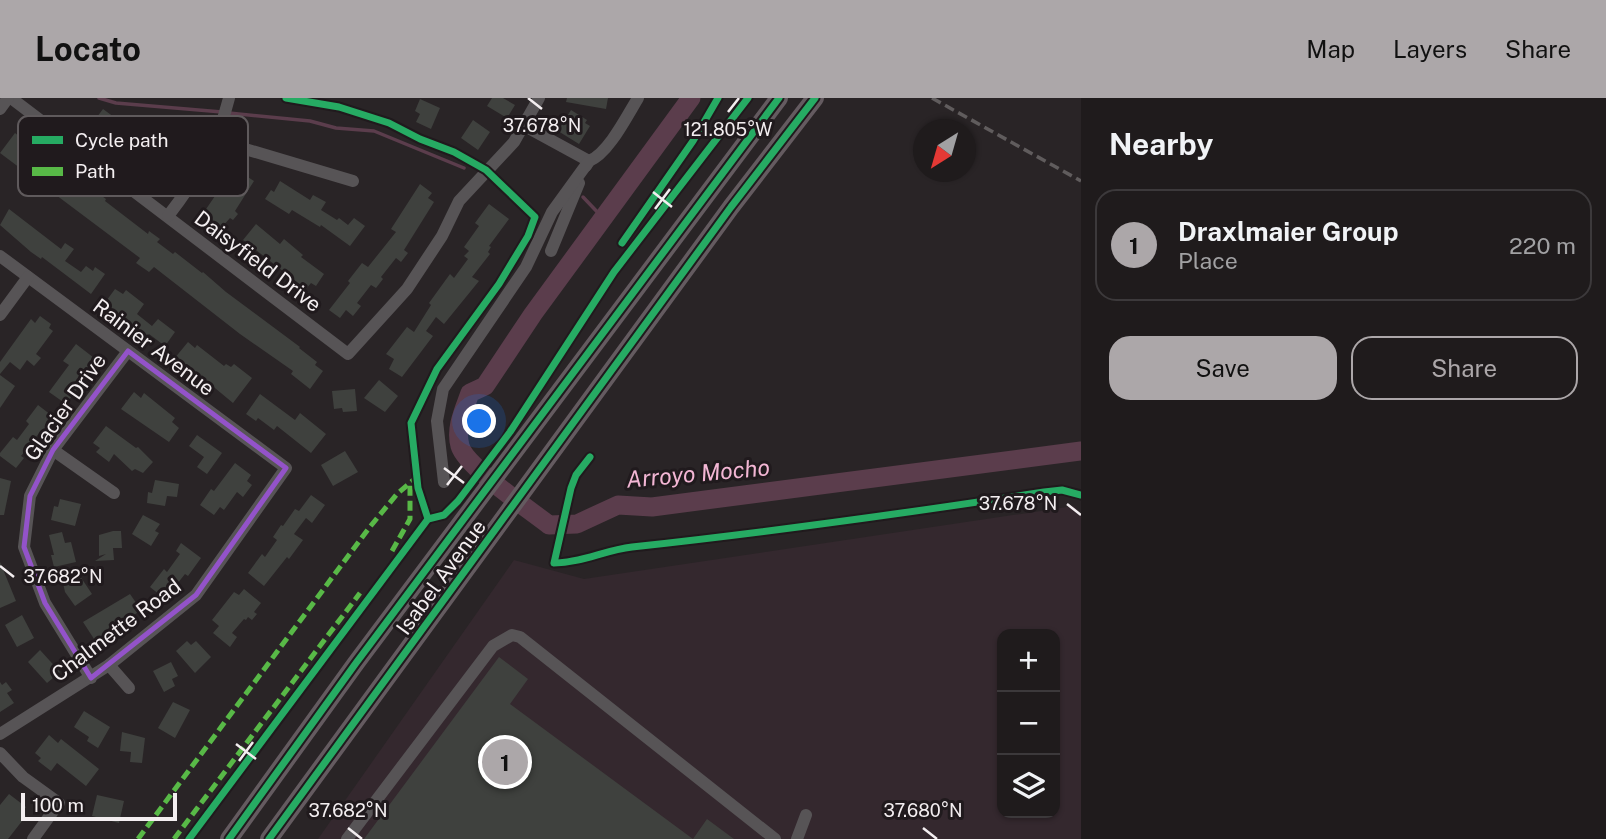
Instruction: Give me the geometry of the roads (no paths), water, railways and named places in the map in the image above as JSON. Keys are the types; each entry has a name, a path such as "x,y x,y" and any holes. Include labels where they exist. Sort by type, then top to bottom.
{"highway":[{"name":"Isabel Avenue","path":"229,839 356,663 779,98"},
{"name":"Isabel Avenue","path":"269,839 723,218 815,98"}],"street":[{"path":"0,109 10,98"},
{"name":"Daisyfield Drive","path":"10,98 34,116"},
{"path":"223,116 229,98"},
{"path":"539,98 523,125 589,161"},
{"path":"444,482 436,421 443,390 526,267 552,212 589,161 597,158 638,98"},
{"name":"Daisyfield Drive","path":"141,196 348,354 407,289 442,236 459,201 514,142 523,125"},
{"path":"248,149 354,181"},
{"path":"551,251 589,161"},
{"path":"168,216 182,196"},
{"name":"Rainier Avenue","path":"0,256 286,468"},
{"path":"0,315 28,277"},
{"name":"Glacier Drive","path":"91,678 45,603 24,547 30,496 53,450 128,351"},
{"path":"53,450 114,493"},
{"name":"Chalmette Road","path":"0,734 91,678 196,595 286,468"},
{"path":"346,839 493,646 512,635 531,646 761,835 775,839"},
{"path":"109,665 129,688"},
{"path":"0,753 23,777 59,803 33,839"},
{"path":"797,839 806,815"}],"waterway":[{"name":"Arroyo Mocho","path":"99,98 116,103 222,112"},
{"name":"Arroyo Mocho","path":"691,98 533,314 485,386 470,393 459,426 460,446 465,455 486,476 549,525 577,524 618,505 652,507 1081,451"},
{"name":"Arroyo Mocho","path":"229,113 374,131 464,168"},
{"name":"Arroyo Mocho","path":"583,197 604,219"}],"railway":[{"path":"932,98 1081,181"}],"place":[{"name":"Draxlmaier Group","path":"505,762"}]}
